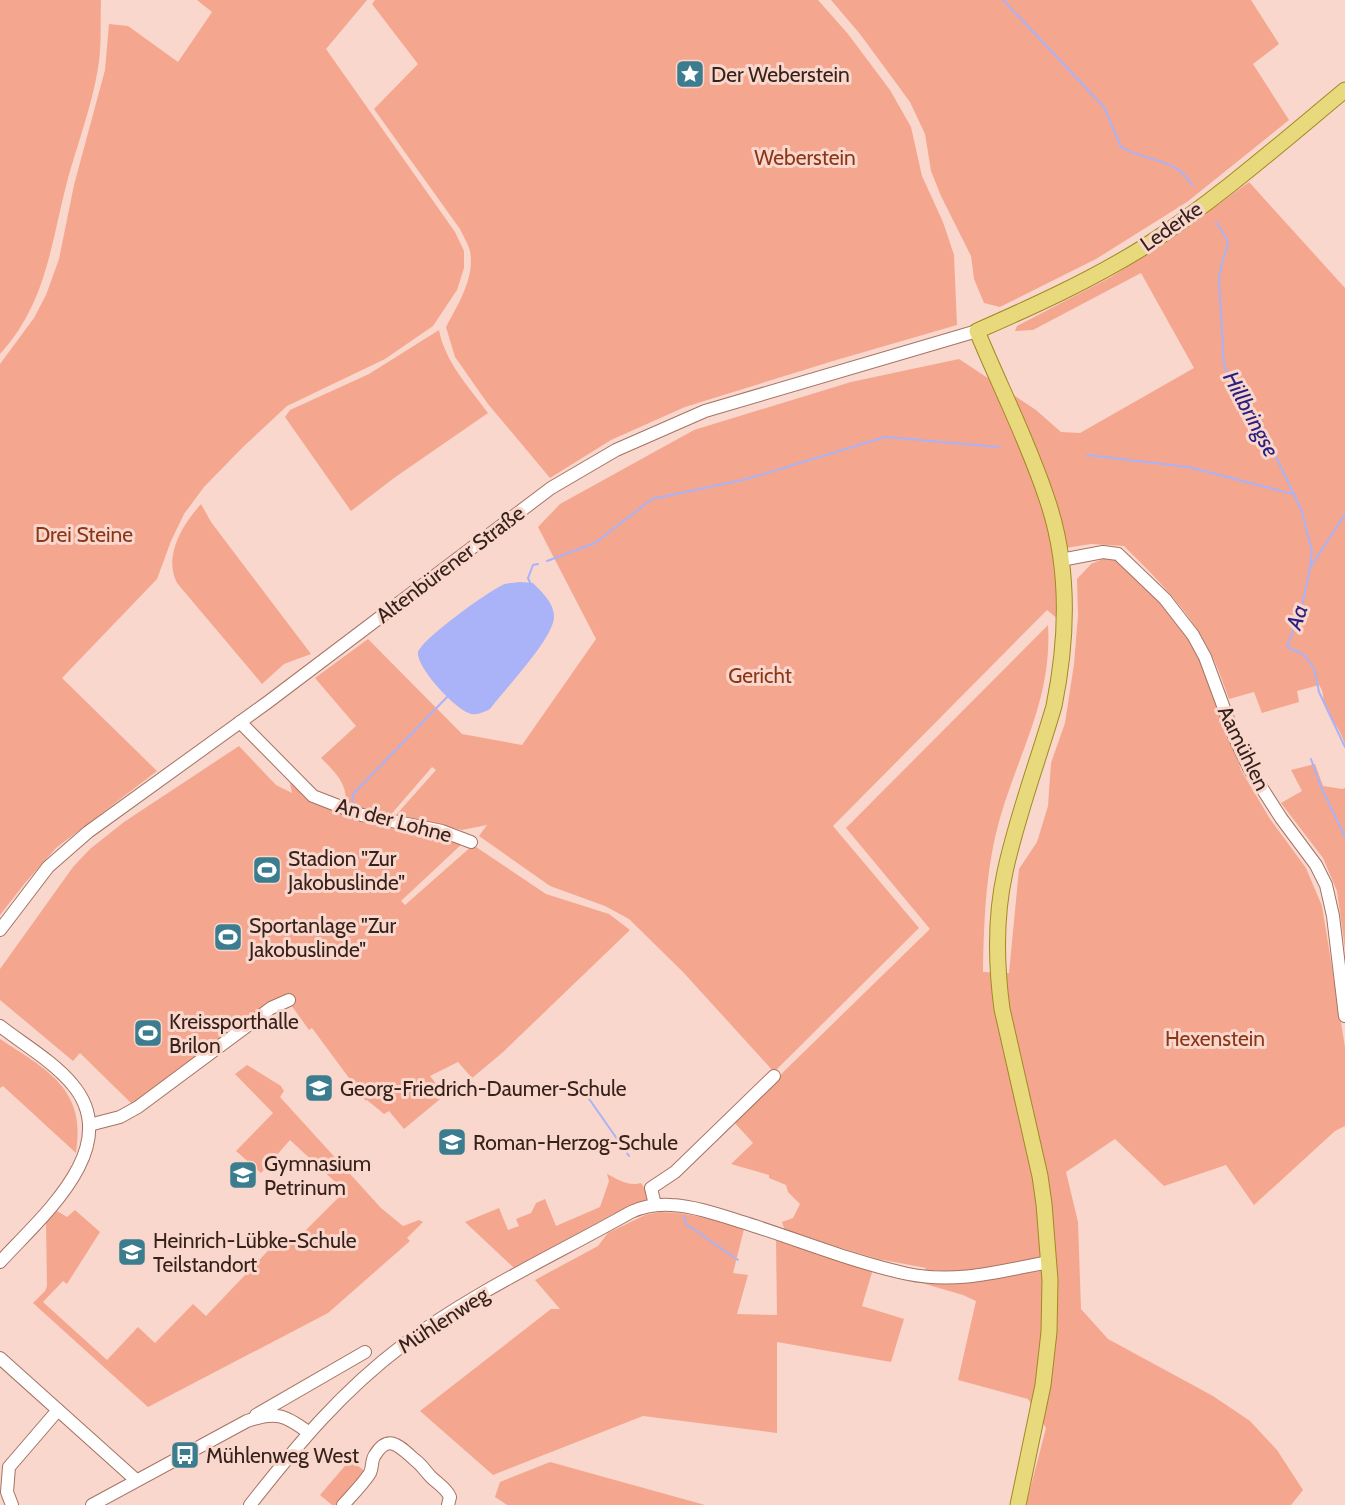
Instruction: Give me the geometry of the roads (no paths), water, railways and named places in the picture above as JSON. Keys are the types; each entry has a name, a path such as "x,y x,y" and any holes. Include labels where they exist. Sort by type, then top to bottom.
{"main road":[{"name":"Lederke","path":"977,331 1073,286 1143,247 1222,191 1345,90"},
{"path":"977,331 1047,499 1061,560 1065,603 1063,658 1054,706 1005,873 999,912 997,953 999,984 1007,1036 1043,1195 1049,1262 1049,1332 1043,1385 1018,1505"}],"street":[{"name":"Altenbürener Straße","path":"0,930 40,877 61,855 104,820 240,722 551,488 616,450 705,411 977,331"},
{"name":"Aamühlen","path":"1061,560 1103,552 1118,554 1165,599 1193,634 1205,657 1245,761 1281,818 1316,865 1326,885 1335,927 1345,1016"},
{"name":"An der Lohne","path":"240,722 314,796 362,814 442,831 471,842"},
{"path":"89,1125 120,1117 138,1107 272,1008 289,1000"},
{"path":"0,1026 74,1085 82,1099 89,1125 87,1146 77,1173 64,1191 0,1262"},
{"path":"655,1205 651,1188 675,1172 774,1076"},
{"name":"Mühlenweg","path":"250,1505 325,1413 371,1370 434,1323 481,1294 631,1212 655,1205 676,1205 783,1234 908,1274 934,1278 963,1278 1049,1262"},
{"path":"92,1505 248,1421 365,1352"},
{"path":"0,1358 133,1482"},
{"path":"12,1505 7,1491 9,1467 58,1410"},
{"path":"248,1421 265,1415 279,1415 308,1432"},
{"path":"343,1505 371,1471 374,1455 389,1442 396,1444 447,1491 450,1497 448,1505"},
{"path":"111,1505 133,1482"}],"water":[{"path":"533,583 547,599 554,613 551,627 537,651 490,709 479,714 472,714 457,706 439,688 424,669 418,653 421,647 442,627 472,605 505,584"}],"waterway":[{"name":"Hillbringse","path":"1003,0 1104,107 1121,147 1178,169 1192,185"},
{"name":"Hillbringse","path":"1216,222 1226,237 1228,245 1219,279 1224,366 1273,451 1301,509 1312,551 1310,568"},
{"path":"547,561 595,543 652,499 747,479 885,437 999,447"},
{"path":"1087,455 1188,467 1293,494"},
{"name":"Aa","path":"1345,514 1310,568 1302,606 1287,647 1303,654 1314,668 1319,692 1345,747"},
{"path":"531,585 528,578 533,565 538,564"},
{"path":"352,805 353,794 450,694"},
{"path":"1311,759 1321,787 1345,837"},
{"path":"585,1093 629,1156"},
{"path":"684,1217 686,1224 738,1260"}],"place":[{"name":"Der Weberstein","path":"690,74"},
{"name":"Stadion \"Zur Jakobuslinde\"","path":"267,870"},
{"name":"Sportanlage \"Zur Jakobuslinde\"","path":"228,937"},
{"name":"Kreissporthalle Brilon","path":"148,1033"},
{"name":"Georg-Friedrich-Daumer-Schule","path":"319,1088"},
{"name":"Roman-Herzog-Schule","path":"452,1142"},
{"name":"Gymnasium Petrinum","path":"243,1175"},
{"name":"Heinrich-Lübke-Schule Teilstandort","path":"132,1252"},
{"name":"Mühlenweg West","path":"185,1455"}],"park label":[{"name":"Weberstein","path":"805,157"},
{"name":"Drei Steine","path":"84,534"},
{"name":"Gericht","path":"760,675"},
{"name":"Hexenstein","path":"1215,1038"}]}
